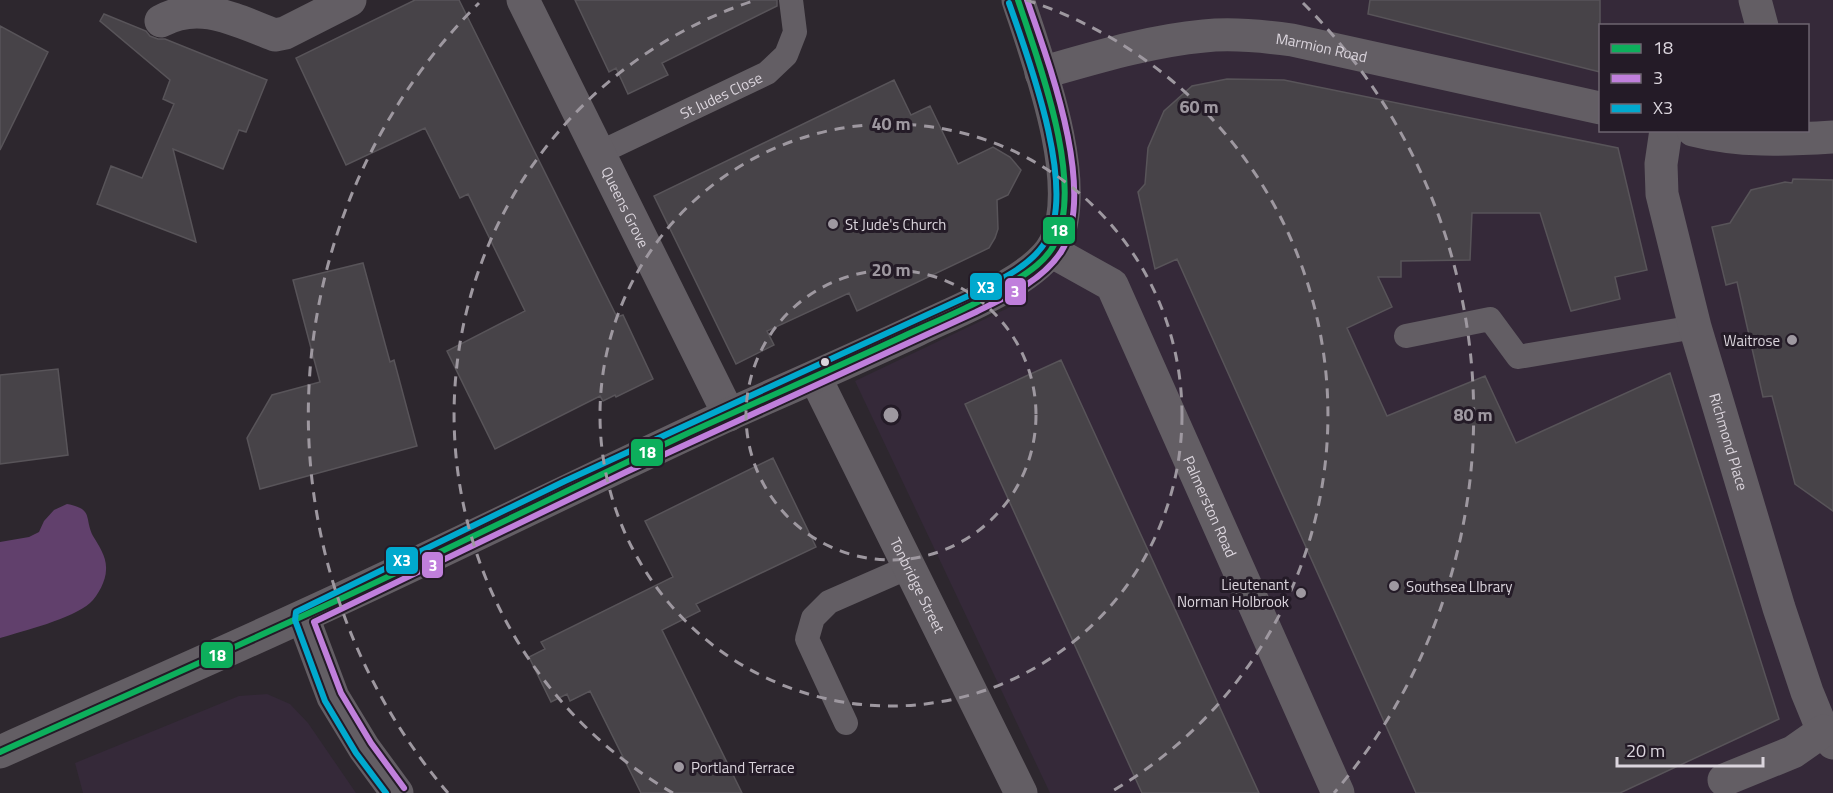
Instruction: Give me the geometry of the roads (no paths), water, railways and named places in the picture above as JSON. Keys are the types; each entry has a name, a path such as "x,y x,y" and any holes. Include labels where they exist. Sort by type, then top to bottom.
{"street":[{"path":"161,21 183,5 197,3 214,6 275,35 285,33 350,0"},
{"name":"Queens Grove","path":"523,0 729,415"},
{"path":"0,752 303,617 729,415 980,300 1020,278 1035,266 1053,246 1062,212 1065,182 1061,149 1041,73 1018,0"},
{"path":"1755,0 1761,24"},
{"name":"Marmion Road","path":"1041,73 1170,41 1205,36 1260,36 1292,39 1599,108"},
{"name":"Richmond Place","path":"1666,132 1661,164 1662,194 1695,327 1779,608 1807,692 1830,739"},
{"path":"1704,132 1742,140 1788,135 1833,137"},
{"name":"Palmerston Road","path":"1053,246 1112,285 1338,793"},
{"name":"Tonbridge Street","path":"815,377 1021,793"},
{"path":"303,617 333,697 364,748 397,793"},
{"path":"1724,780 1830,739"}],"lane":[{"name":"St Judes Close","path":"599,153 767,73 786,55 795,32 791,0"},
{"path":"1406,336 1490,319 1518,357 1695,327"},
{"path":"846,723 807,639 813,618 829,602 909,567"}],"place":[{"name":"St Jude's Church","path":"833,224"},
{"name":"Waitrose","path":"1792,340"},
{"name":"Southsea LIbrary","path":"1394,586"},
{"name":"Lieutenant Norman Holbrook","path":"1301,593"},
{"name":"Portland Terrace","path":"679,767"}]}
